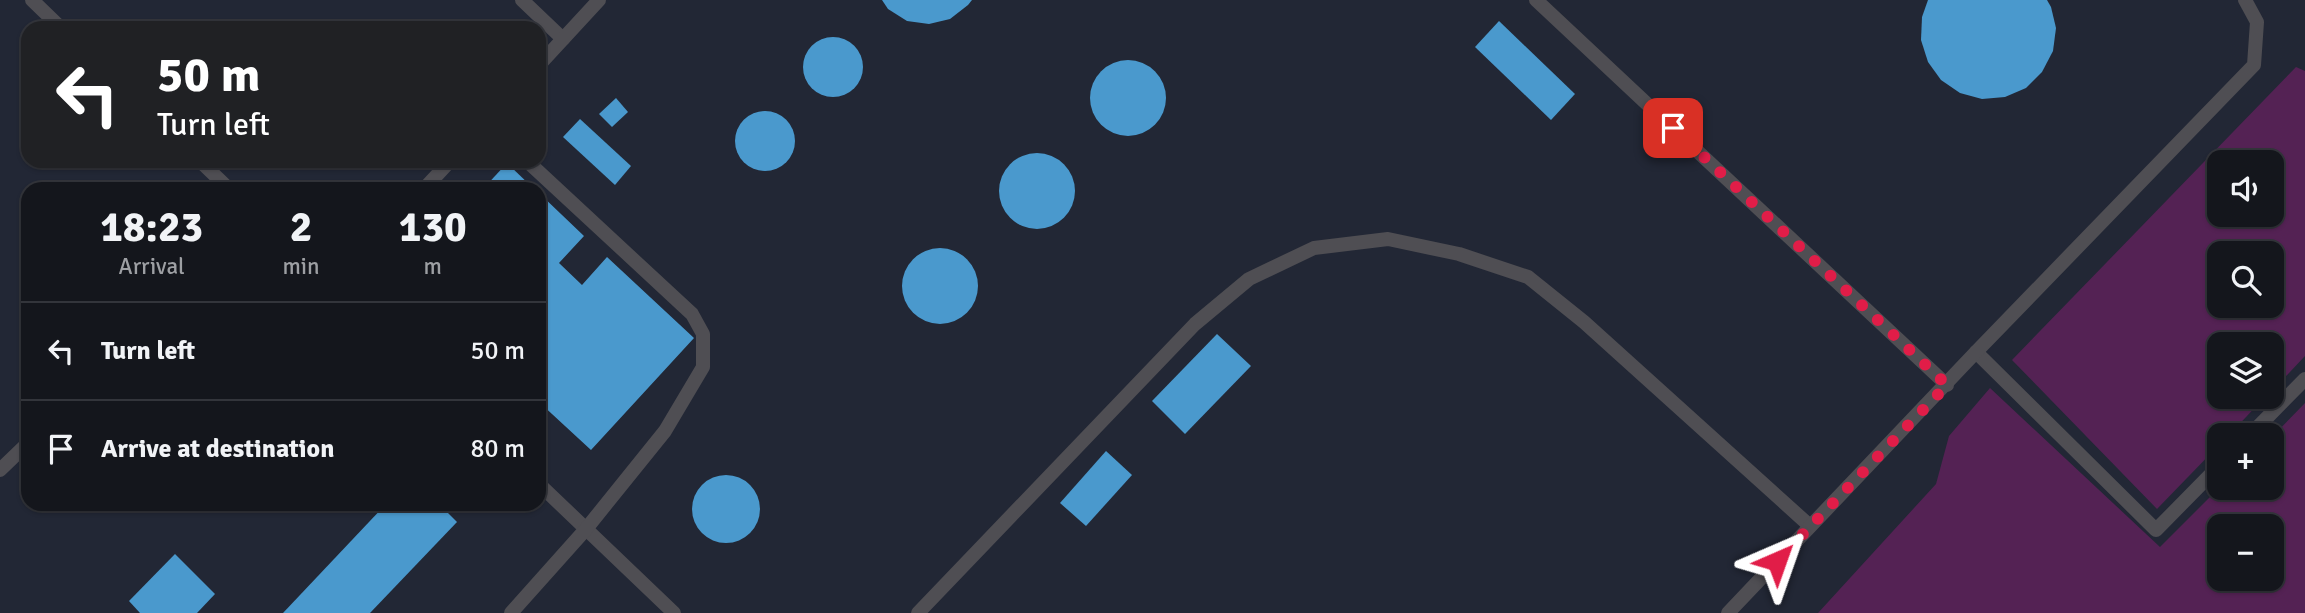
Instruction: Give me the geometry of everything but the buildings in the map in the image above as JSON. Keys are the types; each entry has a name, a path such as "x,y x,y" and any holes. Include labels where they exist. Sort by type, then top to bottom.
{"lane":[{"path":"32,0 54,21"},
{"path":"522,0 544,21"},
{"path":"546,57 599,0"},
{"path":"1536,0 1947,385"},
{"path":"1728,613 1976,352 2255,65 2257,22 2245,0"},
{"path":"546,23 563,39"},
{"path":"207,168 222,182"},
{"path":"430,182 444,168"},
{"path":"511,613 586,529 671,420 703,366 703,334 692,314 535,168"},
{"path":"918,613 1195,324 1249,279 1314,248 1388,239 1459,254 1528,277 1584,322 1810,526"},
{"path":"1976,352 2156,530 2207,478"},
{"path":"2262,423 2305,379"},
{"path":"0,470 21,450"},
{"path":"546,491 674,613"}],"shaded area":[{"path":"0,0 2305,0 2305,613 0,613"},
{"path":"2296,67 2305,71 2305,356 2284,378 2284,332 2207,332 2207,409 2254,409 2240,423 2207,423 2207,457 2157,509 2012,360 2207,159 2207,227 2284,227 2284,150 2216,150"},
{"path":"1990,388 2160,547 2207,500 2284,500 2284,425 2305,403 2305,613 1818,613 1936,484 1949,436"}],"route":[{"path":"1673,128 1947,385 1777,561"}]}
